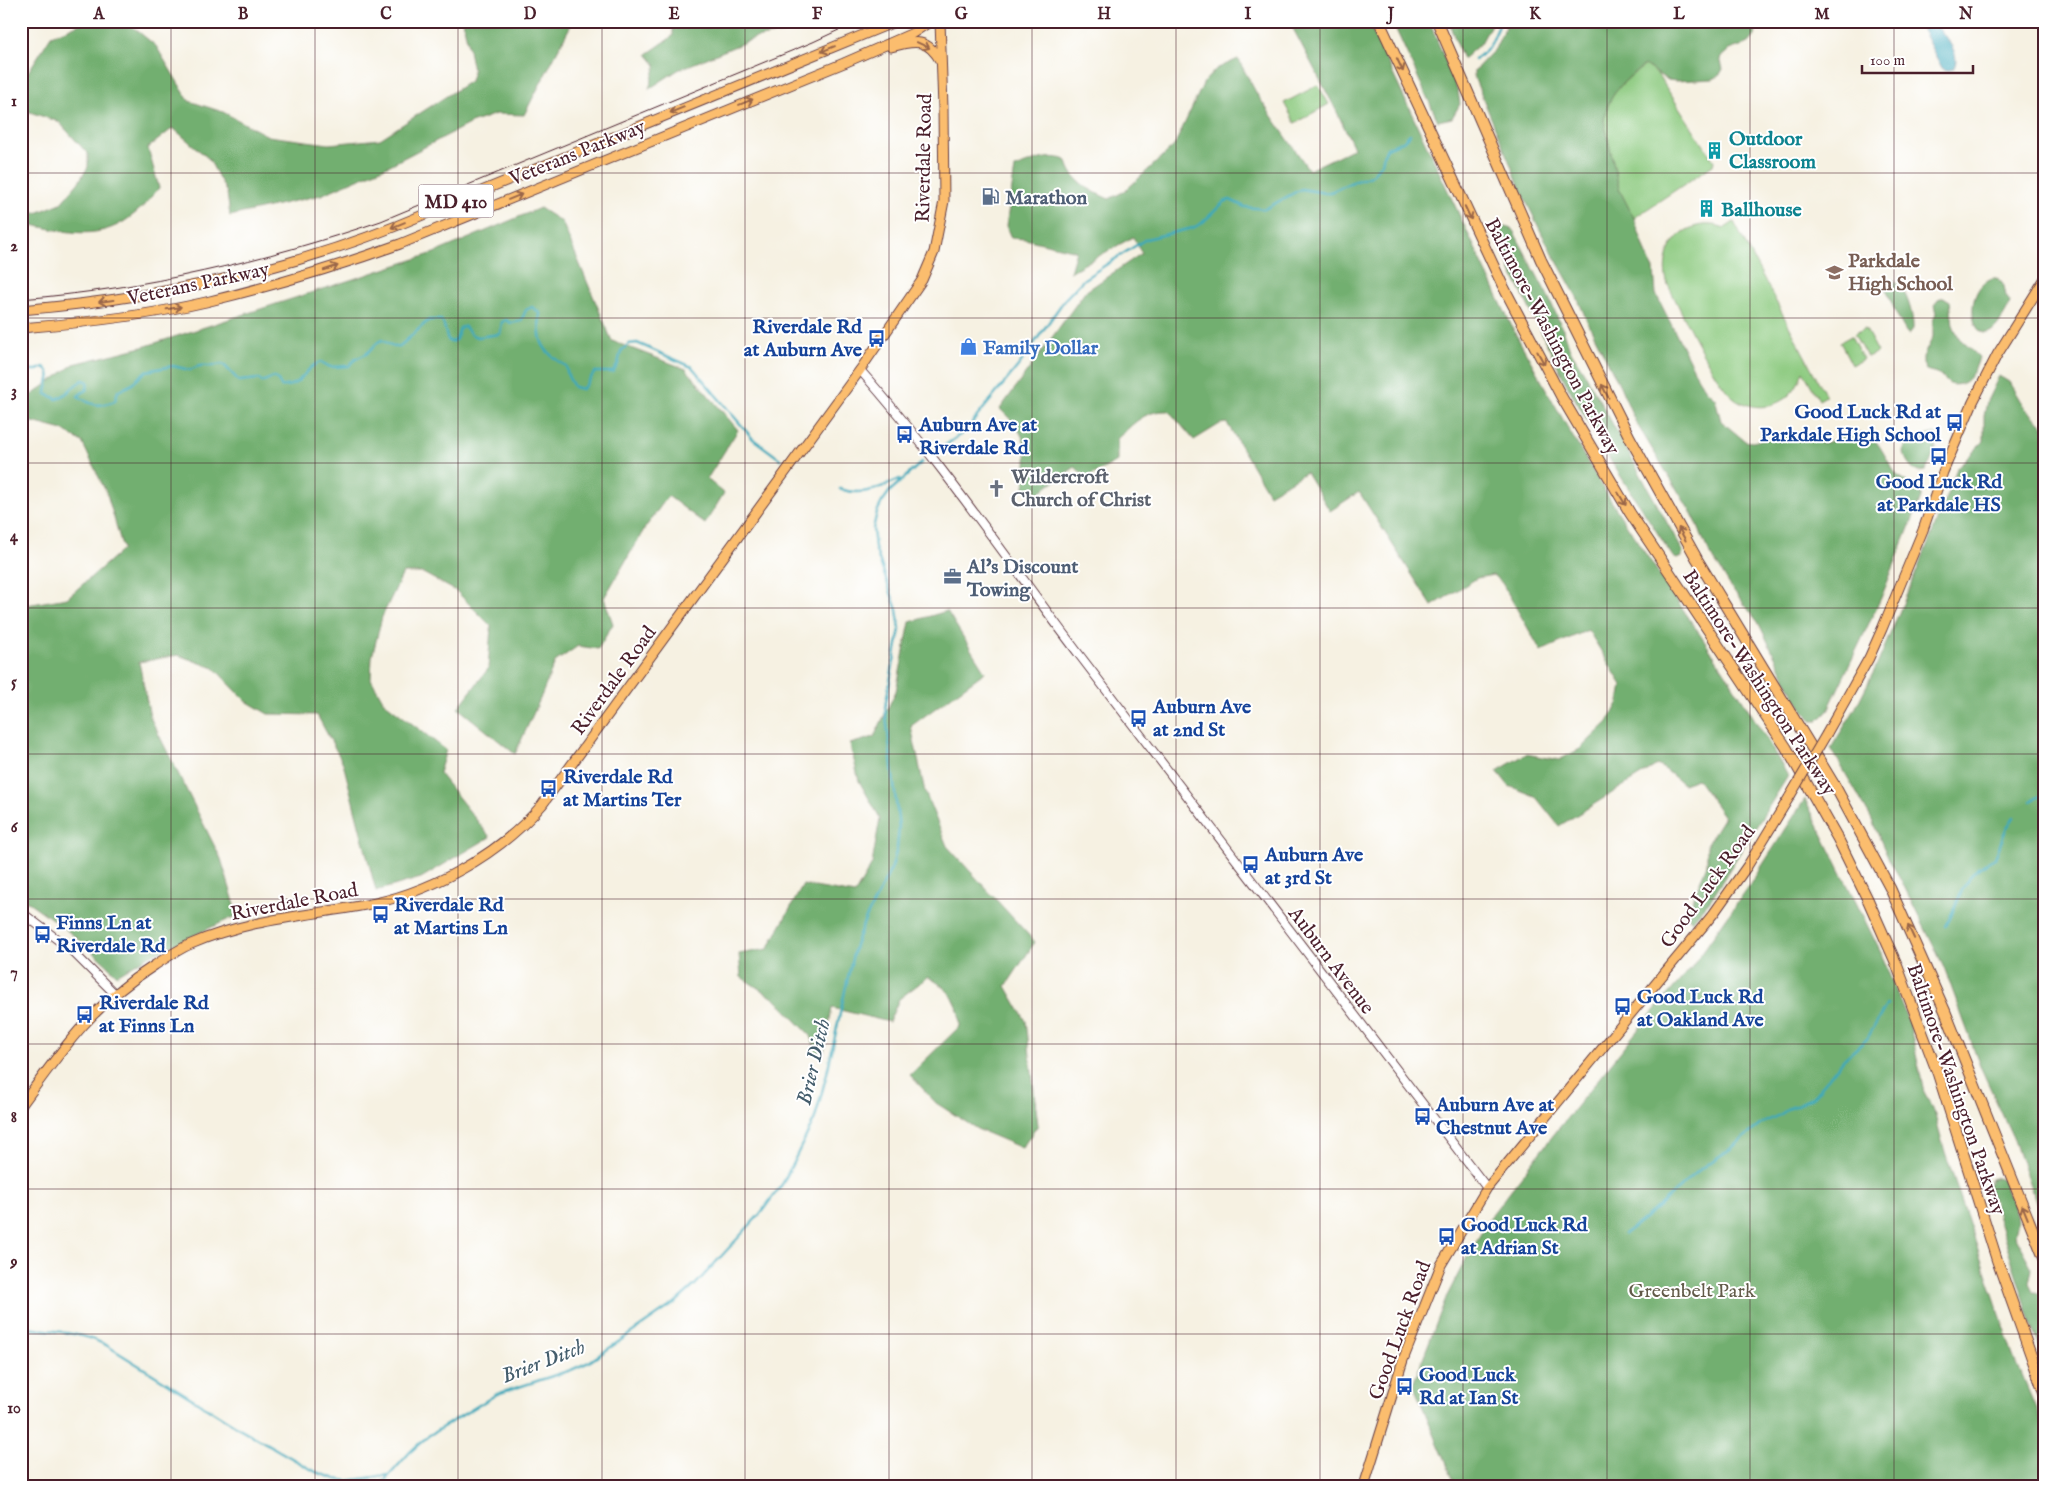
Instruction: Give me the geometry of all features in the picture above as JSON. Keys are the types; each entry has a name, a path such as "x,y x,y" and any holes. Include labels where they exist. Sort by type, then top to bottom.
{"highway":[{"name":"Baltimore-Washington Parkway","path":"1379,21 1502,284 1561,396 1630,512 1786,747 1838,839 1868,900 1896,963 1935,1066 2003,1278 2044,1392"},
{"name":"Baltimore-Washington Parkway","path":"1437,21 1545,268 1630,438 1696,559 1835,786 1890,888 1945,1011 2044,1258"}],"main road":[{"name":"Veterans Parkway","path":"21,310 75,306 159,293 230,278 324,252 396,226 896,21"},
{"name":"Veterans Parkway","path":"21,328 107,319 204,302 328,269 400,244 844,63 913,33 931,21"},
{"name":"Riverdale Road","path":"21,1106 70,1039 115,994 177,951 203,939 259,922 362,906 413,891 473,863 516,832 553,792 860,370 926,272 934,252 944,200 940,21"},
{"path":"844,63 915,41 933,50 941,64"},
{"name":"Good Luck Road","path":"1364,1486 1403,1360 1441,1265 1487,1188 1709,920 1748,865 1790,796 1875,644 1923,530 1943,472 1969,409 1997,355 2044,280"}],"street":[{"name":"Auburn Avenue","path":"860,370 925,448 1068,639 1487,1188"},
{"path":"21,912 70,949 115,994"}],"green space":[{"path":"87,21 128,23 156,46 189,101 223,112 268,136 329,144 380,139 470,81 473,70 463,21 573,21 524,115 496,114 471,123 390,165 321,195 230,216 227,193 209,159 173,128 148,148 159,188 141,209 124,222 96,232 82,233 21,223 21,216 39,212 61,203 78,183 88,167 88,154 59,122 21,109 21,83 51,36"},
{"path":"673,21 813,21 793,31 755,38 678,70 649,89 656,65 647,54 673,36"},
{"path":"1289,21 1368,21 1514,331 1553,402 1608,495 1728,677 1788,776 1711,899 1692,921 1687,915 1707,864 1707,844 1724,817 1697,779 1683,784 1657,765 1559,826 1535,796 1509,786 1497,771 1526,754 1559,760 1580,749 1608,722 1619,702 1622,685 1588,630 1541,651 1502,583 1493,575 1477,578 1432,606 1359,492 1330,511 1306,472 1269,494 1227,423 1220,424 1194,440 1169,411 1146,415 1117,439 1117,461 1087,478 1075,467 1033,497 1024,487 1025,444 1017,428 1000,409 1085,292 1142,253 1133,237 1070,272 1076,251 1025,239 1011,238 1006,226 1015,168 1041,159 1061,158 1067,161 1077,180 1109,199 1125,191 1174,146 1204,82 1216,69 1238,59 1258,96 1309,170 1354,148"},
{"path":"1392,21 1429,21 1458,91 1460,104 1452,118 1438,121"},
{"path":"1448,21 1493,21 1481,43 1463,59"},
{"path":"1508,21 1757,21 1755,36 1749,43 1729,50 1720,58 1723,69 1719,76 1713,79 1667,80 1645,65 1618,88 1609,103 1604,121 1619,189 1634,218 1648,258 1654,269 1656,294 1698,378 1706,390 1715,398 1721,421 1745,441 1752,442 1803,432 1822,443 1851,434 1862,433 1868,435 1878,444 1898,476 1921,491 1921,498 1881,598 1827,712 1818,721 1811,721 1796,699 1758,622 1731,587 1706,546 1695,519 1635,421 1576,295 1545,240 1524,197 1474,77 1474,71 1495,49"},
{"path":"1646,65 1658,75 1714,161 1713,165 1634,218 1619,189 1604,121 1609,103 1618,89"},
{"path":"1318,85 1329,104 1295,123 1284,103"},
{"path":"540,208 562,222 612,341 686,369 738,430 707,479 724,493 705,524 668,496 645,528 604,598 613,624 598,649 578,646 555,662 515,754 458,708 488,669 491,626 456,591 423,573 403,573 382,617 372,657 371,679 384,702 446,750 439,773 490,837 421,878 376,891 343,763 317,715 268,714 246,701 214,668 178,655 139,662 150,717 221,859 238,915 147,957 117,975 71,934 21,897 21,606 67,598 123,549 107,494 82,442 63,430 21,419 21,391 32,395 74,364 146,346 434,253"},
{"path":"1734,222 1826,396 1819,400 1803,371 1793,391 1770,406 1760,407 1737,400 1729,393 1709,365 1668,285 1665,271 1666,259 1670,247 1677,237 1687,230 1698,226 1711,225 1725,228"},
{"path":"1503,226 1510,227 1514,232 1548,296 1570,350 1681,548 1683,552 1681,557 1677,559 1673,557 1603,449 1565,381 1510,269 1508,257 1499,238 1500,230"},
{"path":"1992,278 1998,278 2004,286 2006,296 2010,302 2007,311 1999,323 1990,332 1983,333 1977,328 1973,308 1975,296 1982,285"},
{"path":"1893,280 1902,288 1911,309 1913,329 1909,334 1898,317 1886,289 1886,285"},
{"path":"1940,298 1950,301 1953,325 1959,338 1979,357 1973,373 1961,384 1950,384 1938,374 1926,370 1923,364 1923,357 1933,337 1933,321 1936,313 1934,305"},
{"path":"1865,328 1878,352 1867,357 1854,334"},
{"path":"1851,336 1863,359 1852,365 1840,342"},
{"path":"1999,376 2009,382 2024,407 2044,426 2044,1225 2014,1140 1981,1068 1944,967 1900,878 1889,860 1871,818 1831,748 1855,709 1877,665 1928,544 1957,468 1984,441 1984,416 1987,401"},
{"path":"1934,433 1938,436 1934,454 1925,471 1918,472 1910,466 1905,457 1904,452 1907,443 1913,438"},
{"path":"947,611 985,672 911,726 925,792 947,846 1035,942 1006,986 1026,1021 1038,1125 1022,1148 977,1129 936,1103 910,1075 960,1026 958,1010 952,997 935,981 928,977 899,999 889,1022 832,1008 824,1052 816,1052 811,1036 775,999 741,977 739,954 768,949 803,885 855,894 872,864 880,818 859,781 850,744 874,737 896,691 910,622"},
{"name":"Greenbelt Park","path":"1805,799 1881,953 1910,1026 1924,1092 1933,1108 1945,1152 2014,1356 2044,1428 2044,1486 1456,1486 1413,1384 1446,1298 1468,1255 1493,1213 1645,1021 1691,968 1749,886"},
{"path":"1998,1177 2003,1180 2016,1214 2017,1220 2014,1235 2032,1268 2029,1283 2033,1291 2044,1295 2044,1362 1988,1185 1991,1179"}],"water":[{"path":"1917,21 1932,21 1946,37 1956,57 1953,69 1946,71 1942,68"}],"waterway":[{"name":"Brier Ditch","path":"1475,60 1490,46 1501,21"},
{"name":"Brier Ditch","path":"937,451 960,435 971,424 1019,365 1065,299 1084,279 1146,239 1193,228 1202,223 1224,202 1230,200 1245,207 1265,209 1301,189 1326,193 1371,176 1382,163 1387,148 1403,141 1410,134"},
{"path":"21,370 37,370 44,367 49,373 46,394 57,399 83,380 88,382 87,389 78,396 87,402 96,404 115,401 118,391 131,385 146,371 173,366 190,370 200,366 223,364 239,381 259,379 262,382 274,377 281,386 288,386 299,381 310,368 321,362 330,367 349,366 382,340 394,347 400,346 429,320 441,320 448,340 453,342 457,338 460,328 464,326 472,335 478,337 500,334 502,322 506,320 511,323 521,321 526,310 532,307 540,313 539,331 543,345 551,356 566,366 568,376 574,387 582,389 595,372 613,372 618,364 621,351 629,344 637,343 692,367 753,439 780,459"},
{"name":"Brier Ditch","path":"380,1486 410,1452 428,1436 497,1394 571,1370 589,1362 675,1303 695,1285 760,1214 783,1183 815,1118 827,1073 855,945 864,922 892,867 897,848 899,828 885,707 900,629 897,610 875,548 873,529 877,512 890,491 922,462"},
{"path":"840,489 863,492 900,479"},
{"path":"2031,801 2044,794"},
{"path":"1945,926 1968,880 1974,872 1995,858 2006,829 2014,817"},
{"path":"1624,1234 1703,1167 1729,1150 1761,1124 1812,1098 1844,1059 1867,1039 1887,1004"},
{"path":"21,1328 75,1334 106,1345 239,1428 316,1472 347,1481 389,1475"}],"tram line":[{"path":"21,299 113,288 204,271 293,249 381,221 813,42 858,21"}],"place":[{"name":"Outdoor Classroom","path":"1715,150"},
{"name":"Marathon","path":"991,197"},
{"name":"Ballhouse","path":"1707,209"},
{"name":"Parkdale High School","path":"1834,272"},
{"name":"Riverdale Rd at Auburn Ave","path":"876,338"},
{"name":"Family Dollar","path":"969,347"},
{"name":"Good Luck Rd at Parkdale High School","path":"1955,422"},
{"name":"Auburn Ave at Riverdale Rd","path":"905,435"},
{"name":"Good Luck Rd at Parkdale HS","path":"1939,457"},
{"name":"Wildercroft Church of Christ","path":"997,488"},
{"name":"Al's Discount Towing","path":"953,577"},
{"name":"Auburn Ave at 2nd St","path":"1139,718"},
{"name":"Riverdale Rd at Martins Ter","path":"549,788"},
{"name":"Auburn Ave at 3rd St","path":"1251,865"},
{"name":"Riverdale Rd at Martins Ln","path":"380,915"},
{"name":"Finns Ln at Riverdale Rd","path":"42,934"},
{"name":"Good Luck Rd at Oakland Ave","path":"1623,1007"},
{"name":"Riverdale Rd at Finns Ln","path":"85,1014"},
{"name":"Auburn Ave at Chestnut Ave","path":"1422,1116"},
{"name":"Good Luck Rd at Adrian St","path":"1447,1236"},
{"name":"Good Luck Rd at Ian St","path":"1405,1386"}]}
